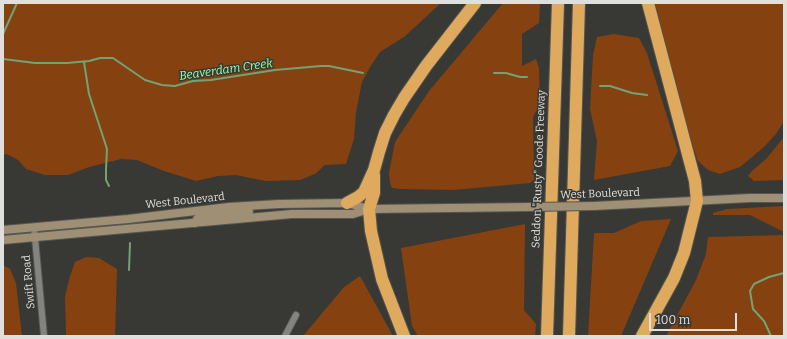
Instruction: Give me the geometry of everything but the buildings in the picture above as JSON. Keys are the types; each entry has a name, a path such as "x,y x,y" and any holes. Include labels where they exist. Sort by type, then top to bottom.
{"highway":[{"path":"347,203 364,192 374,170 379,152 394,115 426,66 475,3"},
{"name":"Seddon \"Rusty\" Goode Freeway","path":"547,336 558,3"},
{"path":"569,336 579,3"},
{"path":"642,336 674,278 684,253 697,201 692,167 648,3"},
{"path":"374,170 374,193 370,209 370,231 377,262 392,308 404,336"}],"street":[{"name":"West Boulevard","path":"3,230 279,204 347,203 370,209 594,206 750,198 784,198"},
{"path":"195,223 197,218 206,215 253,211 279,204"},
{"name":"West Boulevard","path":"3,240 292,214 353,214 370,209"},
{"path":"142,228 161,221 188,218 192,216 195,211"},
{"name":"Swift Road","path":"34,227 44,336"},
{"path":"285,336 296,315"}],"shaded area":[{"path":"3,3 441,3 404,37 380,52 370,67 362,82 356,112 354,139 346,164 325,165 315,174 300,180 266,181 236,175 218,176 196,181 164,171 137,160 121,159 89,167 68,175 45,175 26,169 18,160 7,154 3,155"},
{"path":"503,3 540,3 539,23 522,34 522,66 536,59 539,68 540,104 533,117 534,180 530,183 453,190 392,188 389,173 395,142 429,91"},
{"path":"655,3 784,3 784,121 776,134 764,147 740,167 720,174 708,170 698,161 691,140"},
{"path":"614,34 639,38 647,53 678,151 670,166 594,180 597,141 590,109 593,55 597,37"},
{"path":"784,137 784,180 754,181 748,176 766,159"},
{"path":"784,206 784,232 750,215 713,215 713,213 727,209"},
{"path":"671,219 621,336 588,336 594,233 614,233 641,221"},
{"path":"525,224 524,310 536,324 535,336 418,336 412,326 401,248"},
{"path":"784,235 784,336 666,336 696,280 706,254 708,237"},
{"path":"86,257 99,258 117,269 115,336 66,336 65,297 70,276 75,262"},
{"path":"3,265 10,269 16,283 22,336 3,336"},
{"path":"360,276 393,336 303,336 344,287"}],"waterway":[{"path":"3,34 17,3"},
{"name":"Beaverdam Creek","path":"3,59 35,63 67,63 89,61 100,58 113,58 145,80 162,85 175,86 193,81 211,80 275,70 321,66 329,66 363,73"},
{"path":"84,62 89,94 107,149 106,180 109,186"},
{"name":"Beaverdam Creek","path":"494,73 506,73 520,77 527,77"},
{"name":"Beaverdam Creek","path":"600,86 610,86 632,93 647,95"},
{"path":"129,270 130,243"},
{"path":"771,336 764,321 753,309 750,291 754,284 769,277 784,273"}]}
